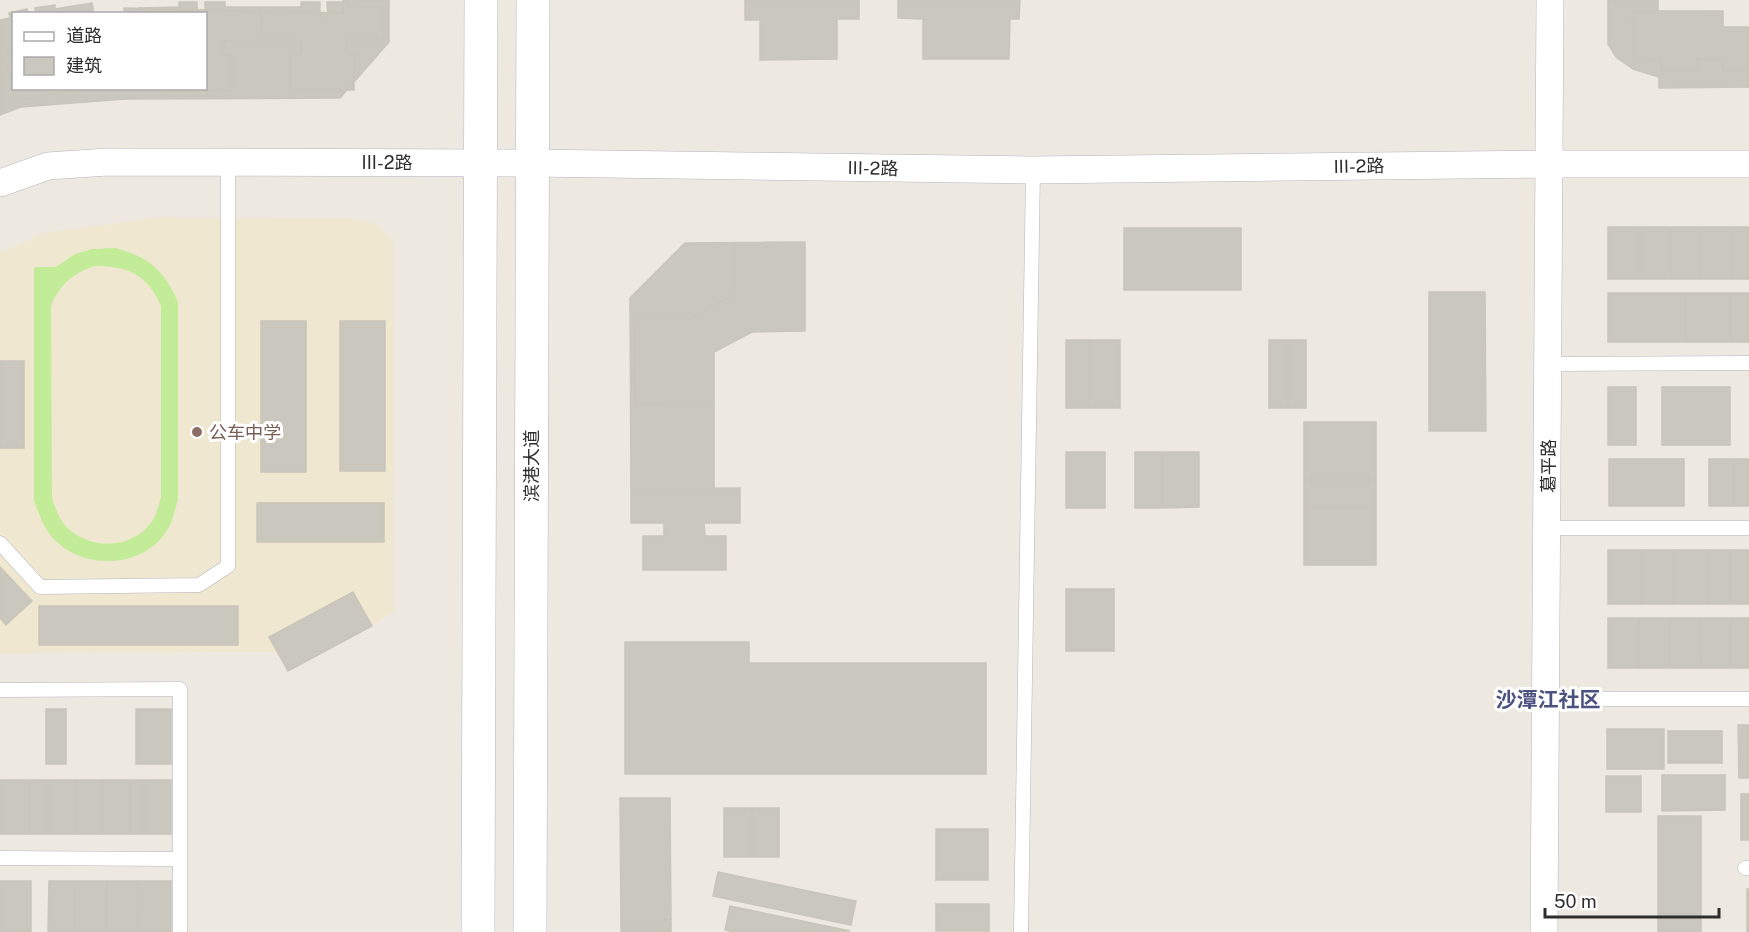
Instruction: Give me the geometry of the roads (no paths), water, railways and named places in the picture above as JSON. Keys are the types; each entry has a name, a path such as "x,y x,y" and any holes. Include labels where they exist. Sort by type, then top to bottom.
{"main road":[{"path":"478,932 481,0"},
{"name":"滨港大道","path":"530,932 533,0"}],"street":[{"name":"葛平路","path":"1544,932 1550,0"},
{"name":"III-2路","path":"0,183 48,166 107,162 480,162 1033,170 1749,164"}],"lane":[{"path":"0,543 40,586 199,585 228,566 228,162"},
{"path":"1022,932 1033,170"},
{"path":"1548,364 1749,363"},
{"path":"1547,528 1749,528"},
{"path":"0,690 180,689 180,932"},
{"path":"1546,699 1749,699"},
{"path":"0,858 180,859"}],"place":[{"name":"公车中学","path":"197,432"}],"district":[{"name":"沙潭江社区","path":"1548,699"}]}
